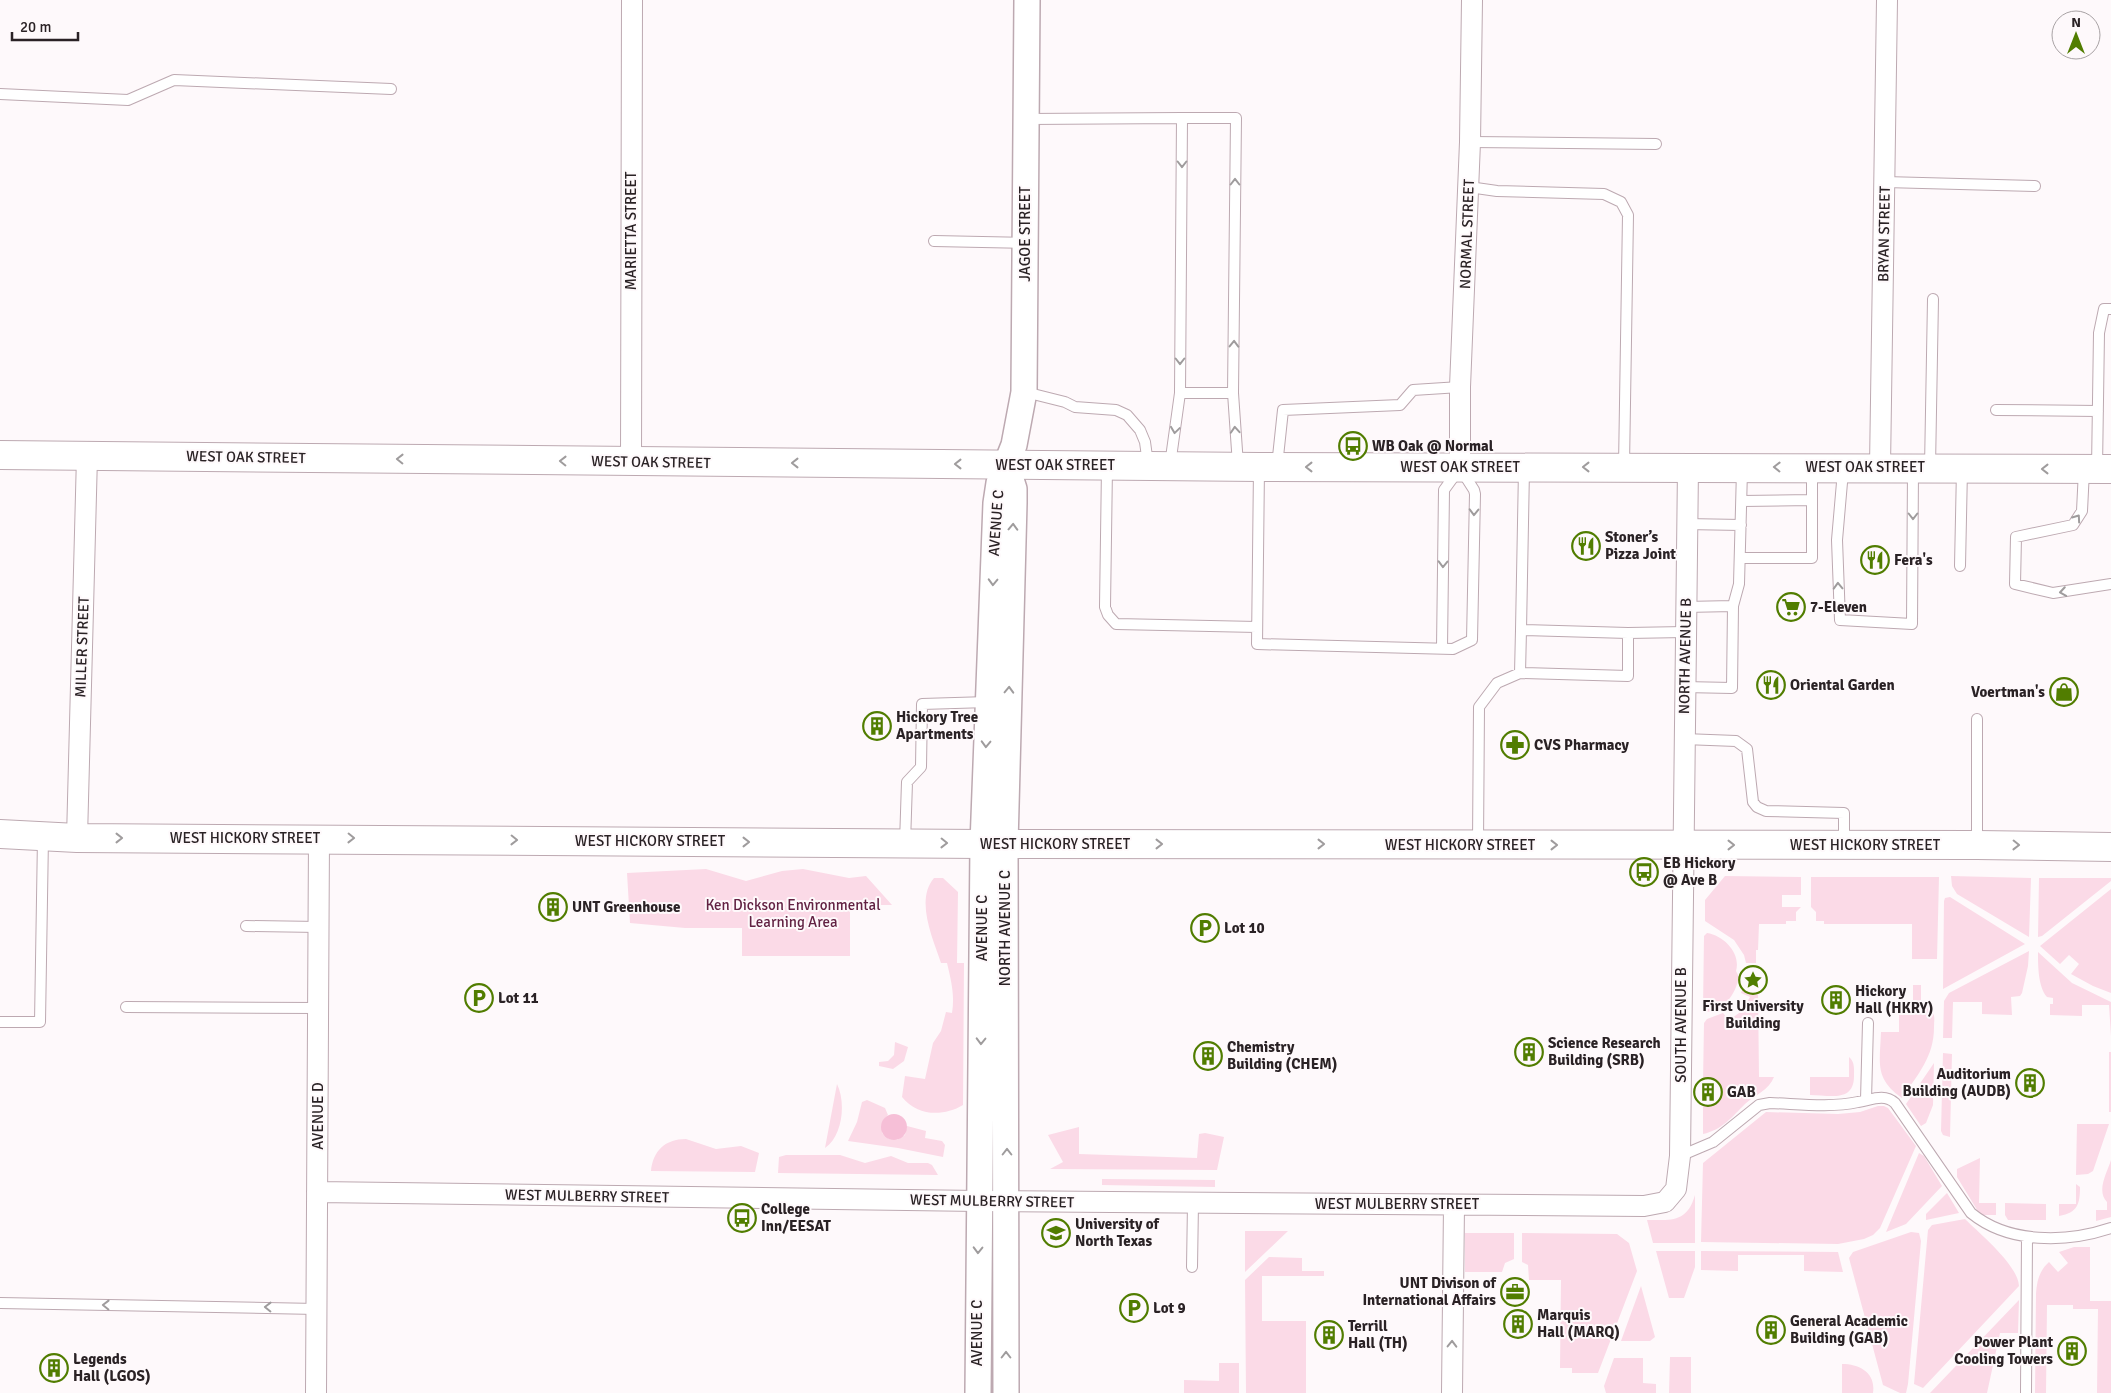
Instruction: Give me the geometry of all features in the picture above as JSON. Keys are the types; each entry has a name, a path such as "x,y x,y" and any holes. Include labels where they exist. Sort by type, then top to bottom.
{"main road":[{"name":"WEST OAK STREET","path":"0,455 1107,466 2097,469"},
{"name":"WEST HICKORY STREET","path":"0,834 77,838 319,838 994,844 2111,846"}],"street":[{"name":"MARIETTA STREET","path":"631,462 632,0"},
{"name":"JAGOE STREET","path":"1006,465 1014,445 1024,392 1027,0"},
{"name":"NORMAL STREET","path":"1460,468 1460,387 1469,187 1472,0"},
{"name":"BRYAN STREET","path":"1880,467 1887,0"},
{"name":"MILLER STREET","path":"77,838 87,456"},
{"name":"AVENUE C","path":"978,1393 979,1201 994,844 988,702 996,503 999,483 1006,465"},
{"name":"NORTH AVENUE C","path":"1006,465 1014,489 1014,503 994,844 1006,1201 1006,1393"},
{"name":"NORTH AVENUE B","path":"1682,845 1688,467"},
{"name":"AVENUE D","path":"316,1393 319,838"},
{"name":"SOUTH AVENUE B","path":"1665,1202 1676,1189 1680,1156 1682,845"},
{"name":"WEST MULBERRY STREET","path":"317,1192 1454,1205 1644,1206 1665,1202"},
{"path":"1452,1393 1454,1205"}],"lane":[{"path":"0,94 128,100 174,80 391,89"},
{"path":"1159,466 1180,393 1182,118"},
{"path":"1026,119 1236,118 1233,393 1258,466 1257,644 1442,648 1453,648 1472,640 1475,494 1460,468 1444,490 1442,648"},
{"path":"1470,142 1656,144"},
{"path":"1885,182 2035,186"},
{"path":"1469,187 1496,191 1604,194 1621,202 1628,215 1624,467"},
{"path":"934,241 1025,243"},
{"path":"1843,467 1837,540 1840,620 1912,624 1933,299"},
{"path":"2111,309 2104,309 2099,333 2097,469 2082,511 2073,525 2016,537 2015,584 2053,593 2111,584"},
{"path":"1258,466 1283,410 1400,405 1413,390 1460,387"},
{"path":"1024,392 1065,402 1075,408 1116,410 1127,416 1140,430 1159,466"},
{"path":"1180,393 1233,393"},
{"path":"1996,410 2098,411"},
{"path":"1107,466 1105,607 1108,615 1116,624 1257,627"},
{"path":"1520,673 1524,467"},
{"path":"1684,687 1732,688 1733,606 1739,584 1742,467"},
{"path":"1740,558 1812,558 1812,467"},
{"path":"1960,566 1962,468"},
{"path":"1742,501 1812,500"},
{"path":"1686,524 1741,525"},
{"path":"1685,607 1733,606"},
{"path":"1521,630 1628,633 1685,632"},
{"path":"1478,845 1479,707 1496,683 1520,673 1628,676 1628,633"},
{"path":"905,843 907,782 921,766 922,704 988,702"},
{"path":"1977,719 1977,845"},
{"path":"1684,739 1736,741 1742,744 1747,749 1753,802 1757,807 1766,811 1844,812 1844,845"},
{"path":"0,1022 40,1022 43,836"},
{"path":"246,926 319,926"},
{"path":"126,1007 318,1008"},
{"path":"1866,1100 1868,1023"},
{"path":"1680,1156 1713,1142 1759,1105 1770,1103 1841,1104 1882,1098 1890,1099 1895,1103 1971,1213 1983,1222 2000,1230 2027,1237 2075,1236 2111,1228"},
{"path":"1192,1267 1193,1203"},
{"path":"2026,1393 2027,1237"},
{"path":"1,1303 317,1309"}],"green space":[{"name":"Ken Dickson Environmental Learning Area","path":"706,869 746,881 782,871 803,869 849,878 866,876 892,905 850,905 850,956 742,956 742,928 685,928 630,923 627,873"},
{"path":"1725,876 1801,877 1801,895 1782,895 1782,907 1801,907 1796,912 1796,921 1786,921 1786,924 1759,924 1756,963 1746,963 1744,955 1734,940 1705,921 1705,900"},
{"path":"1951,876 2031,878 2029,937 1957,894 1952,886"},
{"path":"1811,877 1939,877 1937,959 1912,959 1912,924 1824,924 1824,921 1816,921 1816,912 1811,907"},
{"path":"934,878 943,878 958,892 957,963 964,963 963,1105 939,1113 931,1113 915,1108 902,1097 905,1076 925,1079 933,1043 941,1031 946,1012 952,1013 953,994 947,963 941,963 927,920 926,897"},
{"path":"2039,878 2111,878 2111,881 2042,936 2038,937"},
{"path":"2111,889 2111,993 2071,974 2079,964 2069,955 2060,964 2040,946"},
{"path":"1950,897 2025,944 1943,989 1944,901 1945,898"},
{"path":"1707,933 1720,938 1734,952 1737,965 1736,971 1739,977 1735,990 1728,1000 1719,1008 1707,1012 1703,1009 1704,936"},
{"path":"2029,951 2022,993 2020,996 2011,997 2012,1015 1982,1014 1982,1002 1953,1002 1952,1038 1943,1038 1944,1001 1949,993"},
{"path":"2038,952 2072,983 2111,1002 2111,1036 2109,1005 2082,1005 2082,1016 2050,1015 2050,1004 2053,1004 2053,998 2047,997 2042,988 2039,976"},
{"path":"1745,982 1756,982 1756,989 1758,990 1759,1077 1774,1077 1765,1089 1726,1122 1716,1129 1703,1134 1703,1101 1713,1101 1713,1083 1703,1083 1704,1023 1707,1019 1723,1013 1729,1020 1742,1011 1750,997 1741,993"},
{"path":"1913,985 1921,985 1921,1007 1930,1009 1933,1013 1933,1038 1924,1065 1902,1098 1893,1091 1883,1077 1880,1061 1881,1032 1899,1032 1899,1015 1913,1015"},
{"path":"895,1042 908,1047 904,1061 893,1069 879,1066 879,1062 888,1061 894,1055"},
{"path":"2109,1052 2111,1052 2111,1112 2109,1112"},
{"path":"1943,1053 1952,1054 1950,1137 1943,1135 1941,1131"},
{"path":"1849,1057 1853,1063 1854,1071 1853,1085 1850,1090 1839,1096 1810,1095 1810,1077 1849,1077"},
{"path":"1934,1063 1933,1105 1926,1123 1921,1126 1906,1104"},
{"path":"837,1084 840,1091 841,1118 836,1135 825,1148"},
{"path":"867,1100 885,1108 888,1115 885,1118 882,1133 889,1139 897,1140 905,1135 907,1126 926,1131 925,1138 942,1141 945,1145 943,1157 848,1141 857,1122 862,1102"},
{"path":"1878,1106 1888,1108 1916,1146 1880,1228 1873,1235 1864,1239 1838,1244 1701,1242 1703,1163 1766,1112 1838,1114 1860,1112"},
{"path":"2077,1124 2109,1124 2093,1171 2088,1174 2076,1175"},
{"path":"1079,1127 1079,1154 1197,1158 1199,1134 1205,1133 1224,1137 1217,1170 1050,1169 1063,1162 1048,1135"},
{"path":"686,1139 716,1149 741,1146 759,1153 755,1172 651,1171 654,1158 661,1148 672,1141"},
{"path":"1919,1153 1924,1156 1942,1186 1906,1224 1886,1232"},
{"path":"786,1155 840,1155 865,1163 891,1156 908,1163 928,1163 932,1165 938,1175 778,1173 779,1157"},
{"path":"1980,1158 1979,1203 1996,1203 1996,1215 1981,1215 1957,1177 1957,1169"},
{"path":"2111,1160 2111,1217 2096,1221 2096,1210 2107,1210 2107,1202 2102,1193 2102,1187"},
{"path":"1102,1179 1215,1180 1215,1187 1102,1185"},
{"path":"2076,1184 2080,1187 2077,1206 2065,1215 2059,1216 2059,1204 2076,1204"},
{"path":"1947,1193 1959,1213 1926,1220 1926,1214"},
{"path":"1695,1195 1695,1243 1653,1243 1647,1220 1671,1219 1683,1215 1688,1211"},
{"path":"2005,1203 2046,1204 2046,1220 2008,1220 2005,1215"},
{"path":"1965,1219 2005,1260 2017,1278 2019,1286 1923,1388 1914,1384 1928,1230 1932,1225"},
{"path":"1245,1231 1288,1231 1245,1272"},
{"path":"1911,1232 1919,1233 1921,1241 1908,1384 1906,1393 1900,1393 1883,1385 1849,1258 1853,1252"},
{"path":"1465,1233 1514,1233 1514,1259 1505,1263 1502,1272 1465,1272"},
{"path":"1522,1233 1617,1234 1629,1243 1637,1271 1598,1373 1572,1373 1572,1368 1560,1368 1561,1280 1529,1280 1528,1265 1522,1262"},
{"path":"2074,1247 2090,1247 2090,1301 2111,1301 2111,1393 2097,1393 2098,1309 2073,1309 2073,1305 2047,1305 2046,1393 2035,1393 2036,1294 2038,1281 2043,1269 2049,1262 2058,1272 2068,1263 2059,1252"},
{"path":"1656,1251 1695,1251 1695,1267 1684,1298 1669,1298"},
{"path":"1701,1251 1838,1252 1843,1272 1804,1271 1804,1255 1738,1255 1738,1271 1701,1270"},
{"path":"1269,1257 1302,1258 1302,1271 1324,1271 1324,1276 1262,1276 1262,1321 1306,1321 1306,1393 1246,1393 1245,1280"},
{"path":"1641,1286 1655,1337 1650,1341 1621,1341"},
{"path":"2019,1300 2018,1333 2000,1333 1987,1393 1930,1393"},
{"path":"1670,1357 1691,1357 1691,1393 1669,1393"},
{"path":"1614,1358 1643,1358 1643,1383 1656,1384 1656,1393 1606,1393 1604,1386"},
{"path":"1219,1363 1239,1363 1239,1393 1184,1393 1184,1380 1219,1381"},
{"path":"1842,1364 1849,1364 1865,1371 1872,1380 1873,1393 1842,1393"}],"shaded area":[{"path":"894,1114 903,1118 907,1127 903,1136 894,1140 885,1136 881,1127 885,1118"}],"place":[{"name":"WB Oak @ Normal","path":"1353,446"},
{"name":"Stoner’s Pizza Joint","path":"1586,546"},
{"name":"Fera's","path":"1875,560"},
{"name":"7-Eleven","path":"1791,607"},
{"name":"Oriental Garden","path":"1771,685"},
{"name":"Voertman's","path":"2064,692"},
{"name":"Hickory Tree Apartments","path":"877,726"},
{"name":"CVS Pharmacy","path":"1515,745"},
{"name":"EB Hickory @ Ave B","path":"1644,872"},
{"name":"UNT Greenhouse","path":"553,907"},
{"name":"Lot 10","path":"1205,928"},
{"name":"First University Building","path":"1753,980"},
{"name":"Lot 11","path":"479,998"},
{"name":"Hickory Hall (HKRY)","path":"1836,1000"},
{"name":"Science Research Building (SRB)","path":"1529,1052"},
{"name":"Chemistry Building (CHEM)","path":"1208,1056"},
{"name":"Auditorium Building (AUDB)","path":"2030,1083"},
{"name":"GAB","path":"1708,1092"},
{"name":"College Inn/EESAT","path":"742,1218"},
{"name":"University of North Texas","path":"1056,1233"},
{"name":"UNT Divison of International Affairs","path":"1515,1292"},
{"name":"Lot 9","path":"1134,1308"},
{"name":"Marquis Hall (MARQ)","path":"1518,1324"},
{"name":"General Academic Building (GAB)","path":"1771,1330"},
{"name":"Terrill Hall (TH)","path":"1329,1335"},
{"name":"Power Plant Cooling Towers","path":"2072,1351"},
{"name":"Legends Hall (LGOS)","path":"54,1368"}]}
